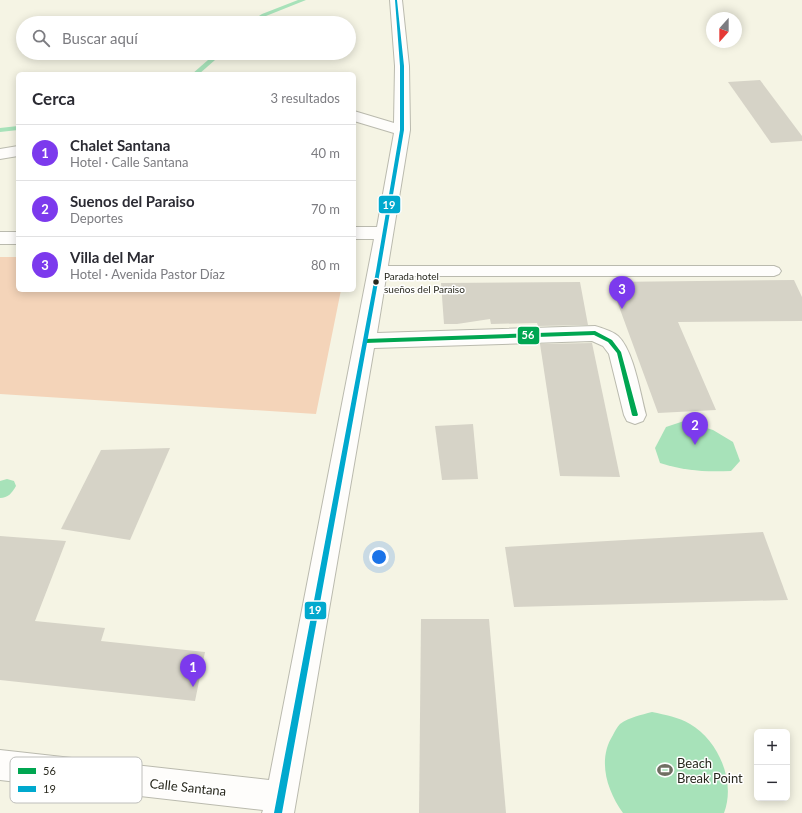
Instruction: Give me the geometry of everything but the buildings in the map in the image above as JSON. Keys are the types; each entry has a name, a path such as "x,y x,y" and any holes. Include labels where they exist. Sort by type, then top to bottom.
{"street":[{"path":"279,805 385,233 402,130 402,66 396,0"},
{"path":"356,117 402,130"},
{"path":"0,154 16,151"},
{"path":"356,233 385,233"},
{"path":"0,238 16,238"},
{"path":"365,341 596,333 610,341 620,352 635,415"},
{"name":"Calle Santana","path":"0,765 10,766"},
{"name":"Calle Santana","path":"142,785 279,805"}],"lane":[{"path":"378,271 774,271"}],"shaded area":[{"path":"0,257 16,257 16,292 341,292 316,414 0,394"},
{"path":"684,421 713,430 733,442 740,461 731,471 704,471 669,466 660,463 655,448 666,427"},
{"path":"7,479 14,481 16,486 10,495 0,498 0,481"},
{"name":"Beach Break Point","path":"652,712 672,716 690,724 700,731 717,751 726,776 728,788 724,813 623,813 612,795 606,775 605,765 608,745 620,724 632,718"}],"waterway":[{"path":"262,16 303,0"},
{"path":"197,72 212,60"},
{"path":"0,130 16,128"}],"transit line":[{"name":"19","path":"278,813 378,271 402,130 402,66 396,0"},
{"name":"56","path":"365,341 595,333 610,341 619,352 635,415"}],"place":[{"name":"Parada hotel sueños del Paraiso","path":"376,282"},
{"name":"Villa del Mar","path":"622,309"},
{"name":"Suenos del Paraiso","path":"695,445"},
{"name":"Chalet Santana","path":"193,687"},
{"name":"Beach Break Point","path":"665,770"}]}
